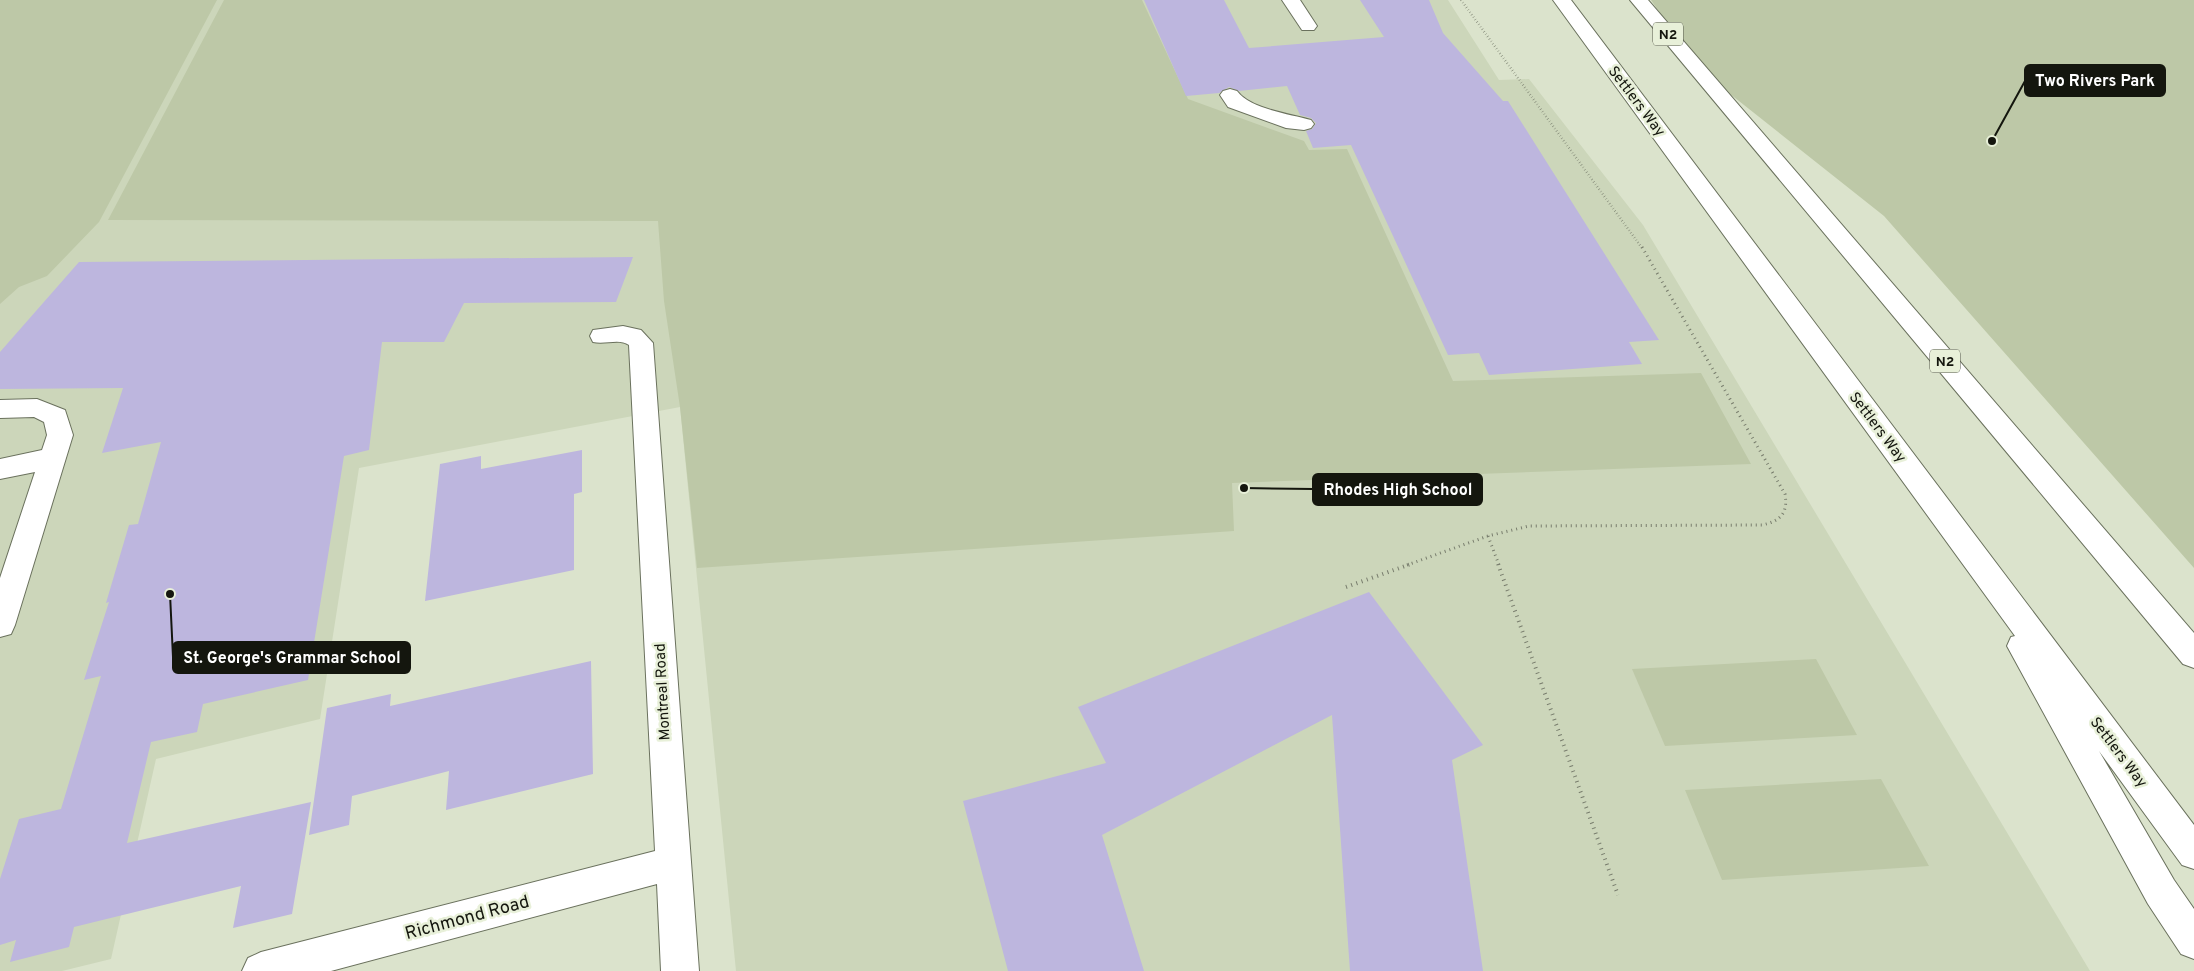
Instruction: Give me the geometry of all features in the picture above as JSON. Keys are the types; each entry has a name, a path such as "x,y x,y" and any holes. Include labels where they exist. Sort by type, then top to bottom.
{"main road":[{"path":"1291,0 1308,26"},
{"path":"1553,0 1582,27"},
{"name":"Settlers Way","path":"1562,0 2194,853"},
{"name":"N2","path":"1639,0 2194,655"},
{"path":"1651,0 1696,67"},
{"path":"1230,95 1235,103 1293,124 1304,124"},
{"name":"Montreal Road","path":"602,336 625,333 636,336 641,343 680,971"},
{"path":"0,409 37,408 56,417 60,435 0,625"},
{"path":"0,469 53,458"},
{"path":"1964,543 2161,892 2194,941"},
{"name":"Richmond Road","path":"261,971 673,863"}],"path":[{"path":"1346,587 1488,536 1529,526 1762,525 1773,524 1783,516 1788,507 1785,494 1636,237 1461,0"},
{"path":"1488,536 1618,895"}],"shaded area":[{"path":"0,0 1448,0 1499,80 1529,79 1643,225 2090,971 736,971 680,407 359,468 320,719 156,759 111,959 62,971 0,971"},
{"path":"0,0 217,0 99,222 47,276 19,287 0,304"},
{"path":"224,0 1142,0 1188,99 1304,141 1309,150 1347,149 1453,381 1701,373 1751,464 1232,483 1234,531 697,568 680,407 664,301 658,221 108,220"},
{"path":"1651,0 2194,0 2194,568 1884,216 1696,67"},
{"path":"1816,659 1857,735 1665,746 1632,669"},
{"path":"1881,779 1929,866 1722,880 1685,790"}],"building":[{"path":"1144,0 1224,0 1249,48 1384,37 1360,0 1429,0 1443,33 1503,101 1508,101 1659,340 1629,342 1642,364 1489,375 1479,353 1448,355 1351,145 1313,148 1306,131 1312,129 1316,123 1311,118 1300,115 1287,86 1239,91 1229,87 1219,93 1186,96"},
{"path":"633,257 616,302 464,303 444,342 382,342 369,450 344,456 308,680 203,704 197,732 151,742 127,843 311,802 292,914 233,928 241,886 74,927 69,947 10,962 16,940 0,945 0,879 19,819 61,809 101,676 84,680 109,602 106,603 129,525 138,524 161,442 102,453 123,388 0,389 0,352 79,262"},
{"path":"582,450 582,492 574,494 574,570 425,601 440,464 481,456 481,469"},
{"path":"1369,592 1483,745 1452,760 1483,971 1350,971 1332,715 1102,835 1144,971 1008,971 963,801 1106,763 1078,707"},
{"path":"591,661 593,774 446,810 449,771 352,796 349,825 309,835 327,708 391,694 390,706"}],"place":[{"name":"Two Rivers Park","path":"1992,141"},
{"name":"Rhodes High School","path":"1244,488"},
{"name":"St. George's Grammar School","path":"170,594"}]}
